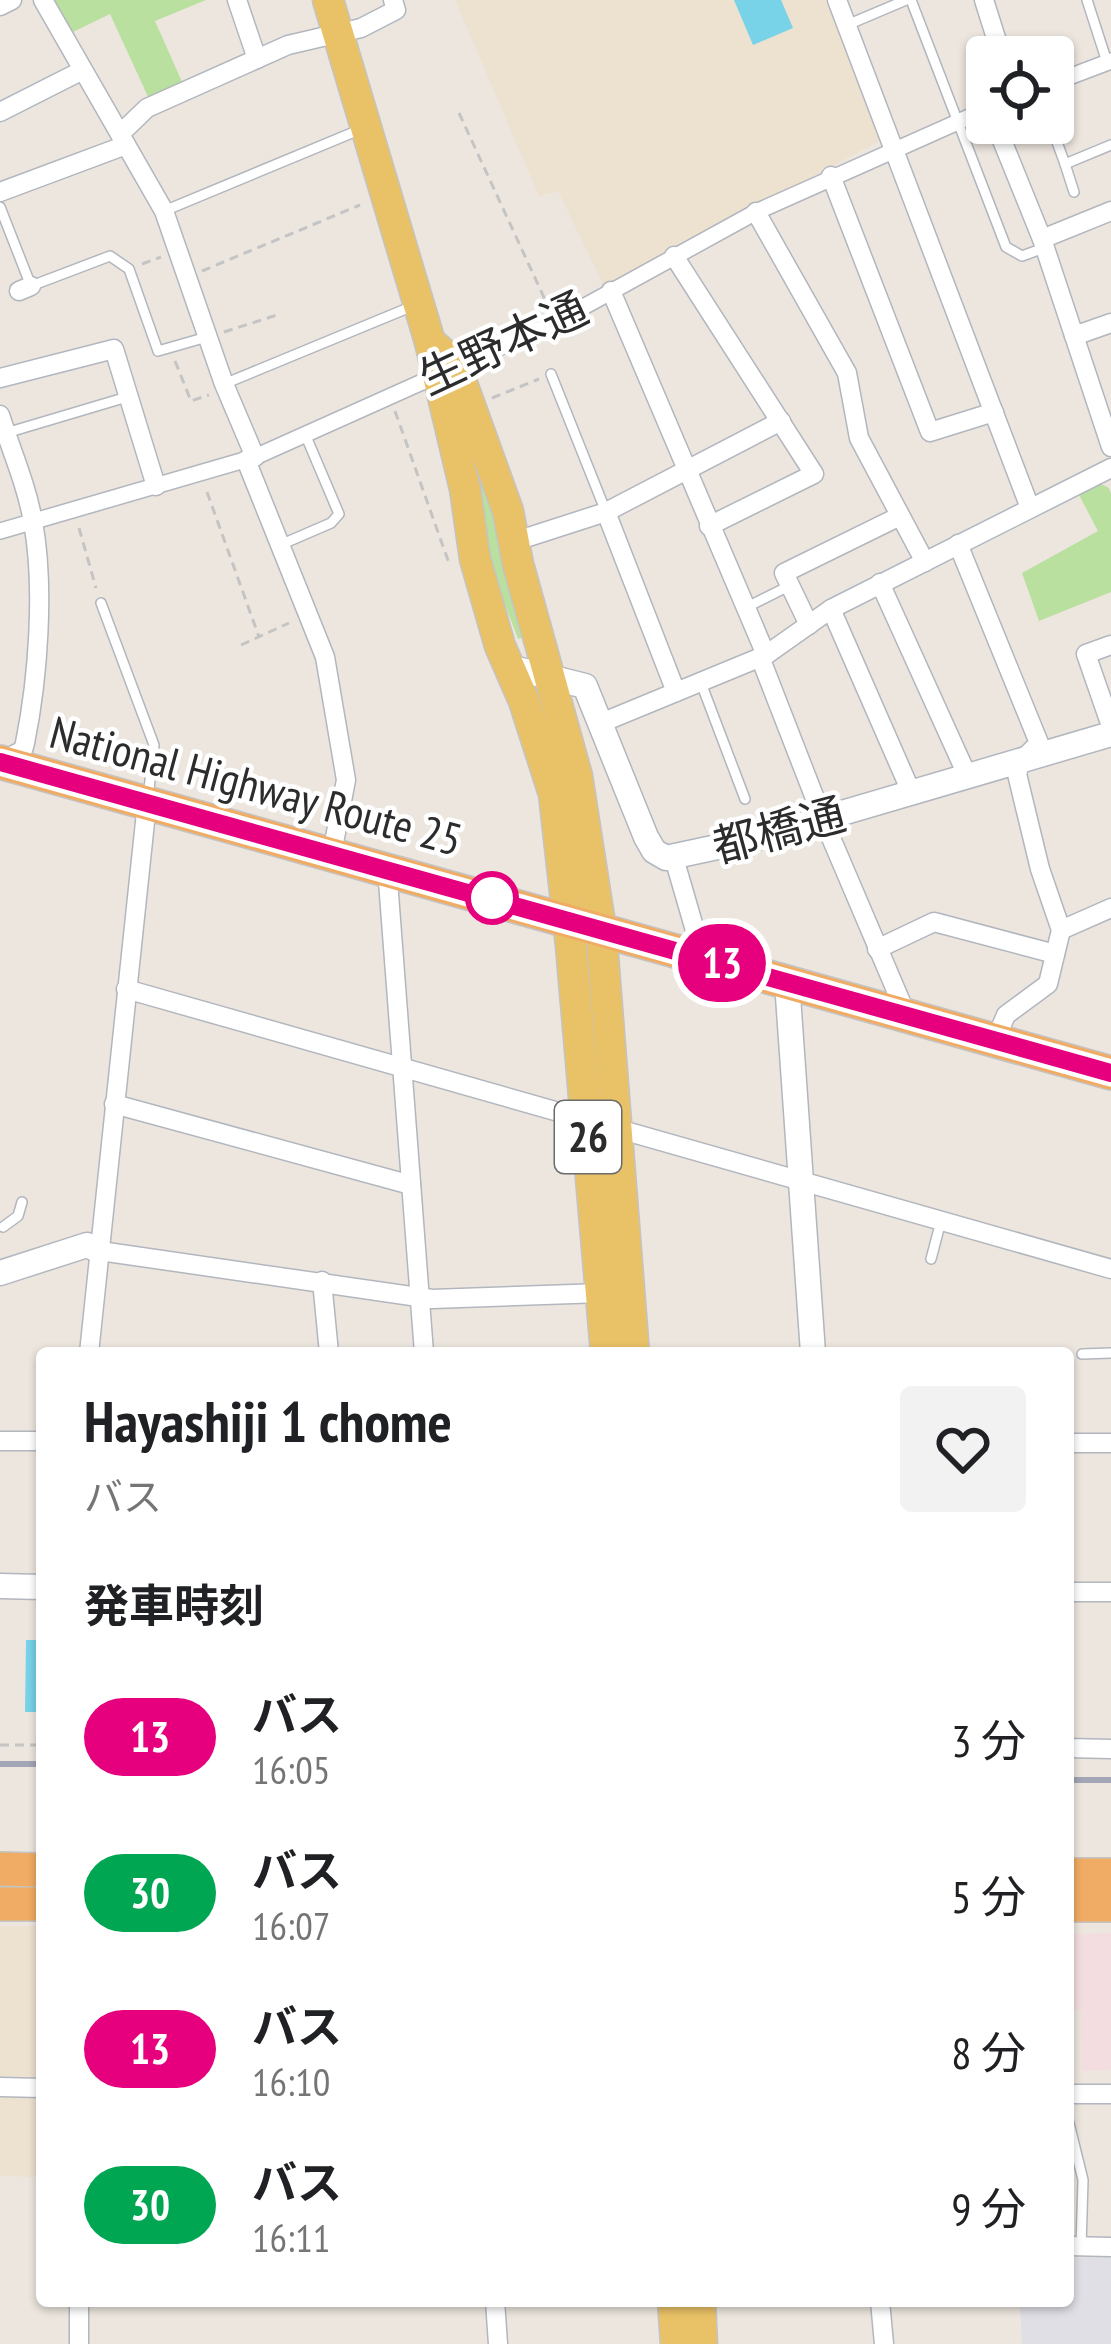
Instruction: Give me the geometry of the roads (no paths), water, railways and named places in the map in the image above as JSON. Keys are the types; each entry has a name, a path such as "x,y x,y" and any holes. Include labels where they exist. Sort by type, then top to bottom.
{"highway":[{"name":"National Highway Route 25","path":"0,762 1111,1073"},
{"path":"0,1870 36,1870"},
{"path":"1074,1875 1111,1875"},
{"path":"0,1904 36,1904"},
{"path":"1074,1905 1111,1905"}],"main road":[{"path":"328,0 430,342 508,511 577,776 602,930"},
{"path":"445,369 475,559 554,794 568,920"},
{"name":"26","path":"568,920 633,1347"},
{"name":"26","path":"602,930 606,1347"},
{"path":"673,2307 676,2344"},
{"path":"700,2307 703,2344"}],"street":[{"path":"0,6 12,0"},
{"path":"43,0 164,211 280,545 325,657 346,780 332,853"},
{"path":"237,0 257,59"},
{"path":"0,192 123,140 147,108 257,59 337,31 361,28 396,10 393,0"},
{"path":"837,0 1030,508"},
{"path":"985,0 996,36"},
{"path":"1074,75 1109,62"},
{"path":"0,112 81,70"},
{"name":"生野本通","path":"0,531 250,458 556,322 756,212 966,118"},
{"path":"1004,144 1044,244 1111,448"},
{"path":"831,176 930,432 994,412"},
{"path":"1044,244 1111,211"},
{"path":"756,212 847,373 859,438 925,562"},
{"path":"674,256 814,474 710,526"},
{"path":"611,291 745,608 823,819 907,1016"},
{"path":"1074,336 1111,323"},
{"path":"0,378 113,349 156,486"},
{"path":"513,542 606,512 782,421"},
{"path":"0,762 23,750 34,699 37,617 33,520 3,424"},
{"path":"601,723 763,656 831,609 1111,469"},
{"path":"606,512 676,692"},
{"path":"808,625 784,572 901,517"},
{"path":"958,544 1039,743 1021,761 1017,774 1040,869 1061,930 1048,984 1006,1015 995,1041"},
{"path":"880,583 967,775"},
{"path":"831,609 912,794"},
{"path":"1111,646 1086,654 1111,730"},
{"path":"509,667 551,676"},
{"name":"都橋通","path":"551,676 585,686 646,837 654,851 674,858 912,794 1111,730"},
{"path":"90,1347 147,803"},
{"path":"674,858 703,958"},
{"path":"387,868 423,1347"},
{"path":"1061,930 1111,908"},
{"path":"878,950 934,922 1055,954"},
{"path":"787,982 813,1347"},
{"path":"126,989 1111,1269"},
{"path":"114,1104 411,1185"},
{"path":"0,1273 87,1245 432,1299 602,1293"},
{"path":"322,1281 328,1347"},
{"path":"0,1441 36,1442"},
{"path":"1074,1443 1111,1444"},
{"path":"0,1586 36,1587"},
{"path":"1074,1592 1111,1592"},
{"path":"1074,1748 1111,1749"},
{"path":"0,2087 36,2088"},
{"path":"1074,2094 1111,2094"},
{"path":"1075,2246 1111,2246"},
{"path":"79,2307 79,2344"},
{"path":"495,2307 498,2344"},
{"path":"881,2307 884,2344"}],"lane":[{"path":"847,25 908,0 1006,247 1022,256 1044,244"},
{"path":"1087,0 1109,62"},
{"path":"164,211 367,127"},
{"path":"1058,144 1074,191"},
{"path":"1065,164 1111,146"},
{"path":"0,207 25,288 110,256 129,269 158,351 208,337"},
{"path":"225,386 419,304"},
{"path":"551,374 606,512"},
{"path":"3,424 128,397"},
{"path":"280,545 331,523 339,514 305,434"},
{"path":"745,608 790,585"},
{"path":"101,603 154,745 147,803"},
{"path":"701,683 745,799"},
{"path":"3,1227 18,1216 22,1202"},
{"path":"931,1258 941,1221"},
{"path":"1082,1354 1111,1353"},
{"path":"1074,2143 1083,2180 1075,2246"}],"water":[{"path":"734,0 781,0 793,28 753,45"},
{"path":"26,1640 36,1640 36,1712 25,1712"}],"railway":[{"path":"0,1764 36,1764"},
{"path":"1074,1780 1111,1780"}]}
